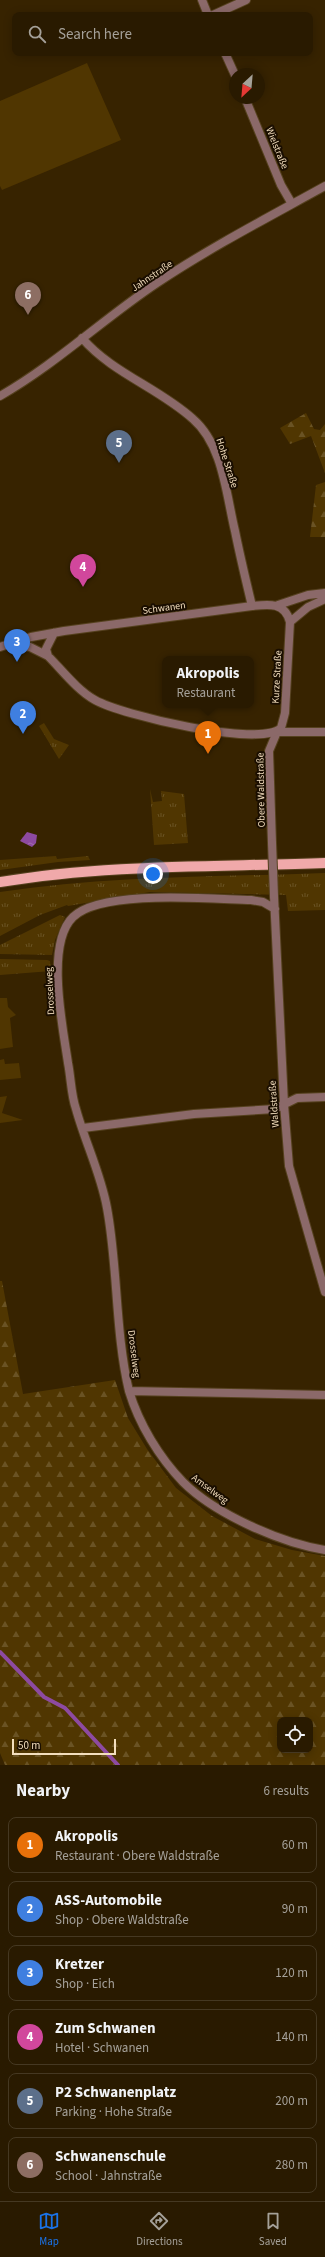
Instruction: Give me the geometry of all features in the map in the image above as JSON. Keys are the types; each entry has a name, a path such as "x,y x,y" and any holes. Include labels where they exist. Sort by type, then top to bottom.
{"main road":[{"path":"0,882 55,874 103,870 325,863"}],"street":[{"path":"202,0 207,12"},
{"path":"220,12 246,0"},
{"path":"226,56 232,68"},
{"name":"Wielstraße","path":"247,104 281,185 292,204"},
{"name":"Jahnstraße","path":"0,396 42,371 82,338 157,283 325,186"},
{"name":"Hohe Straße","path":"82,338 100,356 181,410 202,428 212,446 223,478 252,606"},
{"name":"Schwanen","path":"0,647 54,633 252,606 278,605 308,595 325,593"},
{"path":"278,605 285,610 290,622 308,607 325,599"},
{"name":"Kurze Straße","path":"276,732 280,728 285,713 290,622"},
{"path":"48,656 46,648 54,633"},
{"path":"10,644 30,647 48,656 87,694 114,709 155,721 218,731 258,735 276,732 325,732"},
{"name":"Obere Waldstraße","path":"275,909 269,751 276,732"},
{"name":"Drosselweg","path":"275,909 263,902 251,900 158,898 98,905 75,915 68,922 61,940 58,988 75,1109 83,1128 107,1208 117,1303 129,1391 325,1395"},
{"name":"Waldstraße","path":"275,909 284,1104 289,1166 325,1292"},
{"path":"83,1128 194,1114 275,1108 297,1098 325,1097"},
{"name":"Amselweg","path":"129,1391 136,1413 157,1448 184,1482 219,1509 256,1529 292,1542 325,1549"}],"green space":[{"path":"87,63 121,140 2,190 0,186 0,101"},
{"path":"306,413 314,429 320,430 325,424 325,473 311,436 290,444 280,428"},
{"path":"325,482 325,537 310,537 316,485"},
{"path":"44,723 54,739 69,745 59,759 39,726"},
{"path":"150,789 153,802 162,801 161,791 184,794 188,843 154,845"},
{"path":"56,856 57,859 88,856 90,860 58,862 0,870 0,860"},
{"path":"325,873 325,910 288,911 286,895 150,892 67,905 40,915 0,936 0,892 122,880"},
{"path":"60,915 65,917 55,940 52,955 0,954 0,945"},
{"path":"0,959 47,960 50,961 51,971 0,975"},
{"path":"0,998 7,998 8,1007 16,1015 10,1018 13,1047 0,1049"},
{"path":"4,1059 5,1064 19,1063 21,1078 0,1080 0,1060"},
{"path":"7,1096 2,1113 23,1120 0,1123 0,1097"},
{"path":"0,1281 2,1281 23,1394 115,1380 128,1418 147,1449 176,1488 212,1516 255,1539 292,1550 325,1556 325,1765 5,1765 0,1753"}],"water":[{"path":"27,832 37,835 36,843 32,847 20,841"}],"waterway":[{"path":"0,1652 44,1697 65,1708 118,1765"}],"place":[{"name":"Schwanenschule","path":"28,315"},
{"name":"P2 Schwanenplatz","path":"119,463"},
{"name":"Zum Schwanen","path":"83,587"},
{"name":"Kretzer","path":"17,662"},
{"name":"ASS-Automobile","path":"23,734"},
{"name":"Akropolis","path":"208,754"}]}
